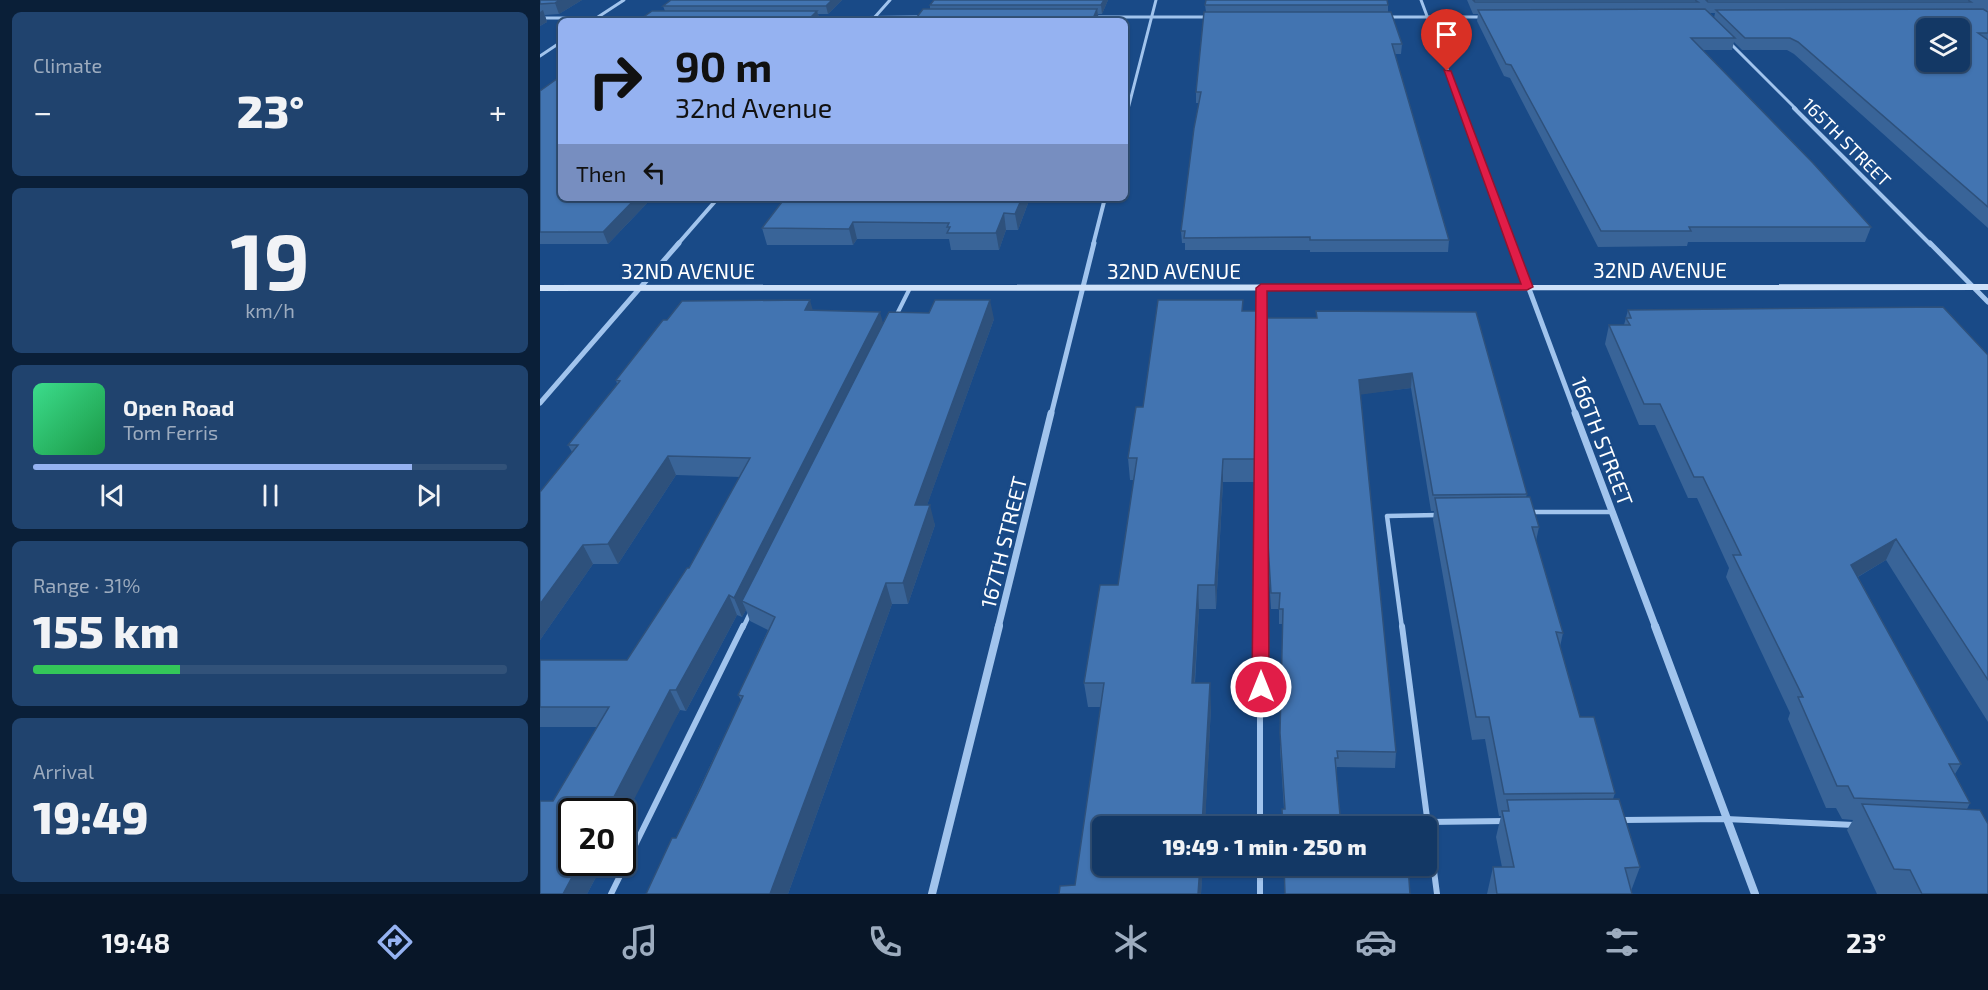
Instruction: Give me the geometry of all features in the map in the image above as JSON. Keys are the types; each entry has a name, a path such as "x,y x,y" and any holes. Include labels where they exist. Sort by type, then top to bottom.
{"street":[{"path":"597,18 624,0"},
{"path":"874,18 890,0"},
{"path":"1128,107 1155,0"},
{"name":"166TH STREET","path":"1421,0 1755,894"},
{"path":"902,18 932,17"},
{"path":"1082,17 1220,17"},
{"path":"1381,17 1485,17"},
{"path":"540,18 655,18"},
{"name":"165TH STREET","path":"1721,33 1988,302"},
{"path":"540,56 558,44"},
{"path":"540,403 715,201"},
{"name":"167TH STREET","path":"933,894 1104,201"},
{"name":"32ND AVENUE","path":"540,288 1988,287"}],"lane":[{"path":"892,324 910,288"},
{"path":"1260,816 1261,288"},
{"path":"1524,512 1611,512"},
{"path":"1427,816 1387,516 1444,515"},
{"path":"611,894 754,604"},
{"path":"1612,820 1726,819 1859,825"},
{"path":"1437,822 1509,821"},
{"path":"1260,876 1260,894"},
{"path":"1435,876 1437,894"}],"building":[{"path":"540,0 560,0 555,3 540,4"},
{"path":"671,0 832,0 826,6 663,6"},
{"path":"934,0 1104,0 1101,5 930,5"},
{"path":"1206,0 1387,0 1388,5 1205,5"},
{"path":"1473,0 1695,0 1698,2 1475,2"},
{"path":"1706,0 1968,0 1971,2 1708,2"},
{"path":"923,9 1097,9 1093,18 916,18"},
{"path":"1705,9 1735,38 1691,38 1813,163 1871,227 1689,227 1691,231 1601,231 1511,65 1506,64 1478,10"},
{"path":"1983,9 1988,12 1988,33 1978,33 1988,40 1988,207 1798,42 1790,38 1745,38 1716,10"},
{"path":"652,11 817,11 810,18 642,18"},
{"path":"1204,12 1391,12 1402,44 1392,44 1449,240 1310,240 1310,237 1184,238 1185,231 1181,231 1194,128 1201,92 1196,92"},
{"path":"558,78 558,201 633,201 603,232 540,232 540,91"},
{"path":"783,201 1021,201 1015,214 1004,213 996,233 947,233 949,223 853,222 849,229 762,228"},
{"path":"810,300 805,310 880,312 734,598 729,595 676,690 670,690 613,798 558,798 558,876 573,876 563,894 540,894 540,801 553,801 609,707 540,707 540,660 627,660 689,568 750,458 668,456 608,544 583,545 540,604 540,492 578,445 568,445 620,381 616,380 663,320 667,320 682,301"},
{"path":"935,300 990,300 915,505 930,505 903,583 886,583 770,894 646,894 672,838 676,838 701,787 743,696 738,695 775,617 742,601 889,312 929,313"},
{"path":"1158,300 1243,300 1242,311 1257,311 1256,459 1223,459 1215,585 1198,585 1192,683 1210,683 1203,816 1092,816 1092,876 1199,876 1198,894 1059,894 1060,886 1075,885 1104,683 1084,683 1100,585 1118,585 1137,458 1128,458 1136,407 1143,407"},
{"path":"1943,307 1988,355 1988,680 1896,539 1851,565 1961,764 1949,764 1970,803 1854,798 1848,786 1837,786 1798,697 1803,697 1733,555 1741,555 1703,477 1694,477 1660,404 1644,404 1609,325 1630,325 1626,318 1631,318 1628,310"},
{"path":"1316,311 1476,312 1527,494 1433,495 1412,373 1359,380 1396,752 1337,751 1338,758 1335,758 1340,816 1282,816 1282,809 1285,809 1280,733 1283,609 1279,609 1280,593 1271,593 1265,495 1265,318 1317,318"},
{"path":"1530,497 1539,527 1532,527 1563,633 1556,632 1580,717 1594,717 1615,793 1504,794 1489,717 1476,717 1435,498"},
{"path":"1619,799 1640,867 1625,868 1632,894 1497,894 1493,867 1514,867 1502,811 1509,811 1507,800"},
{"path":"1862,804 1980,810 1988,824 1988,894 1922,894 1910,870 1894,869"},
{"path":"1284,876 1409,876 1410,894 1285,894"}],"route":[{"path":"1261,687 1261,288 1527,287 1447,71"}]}
